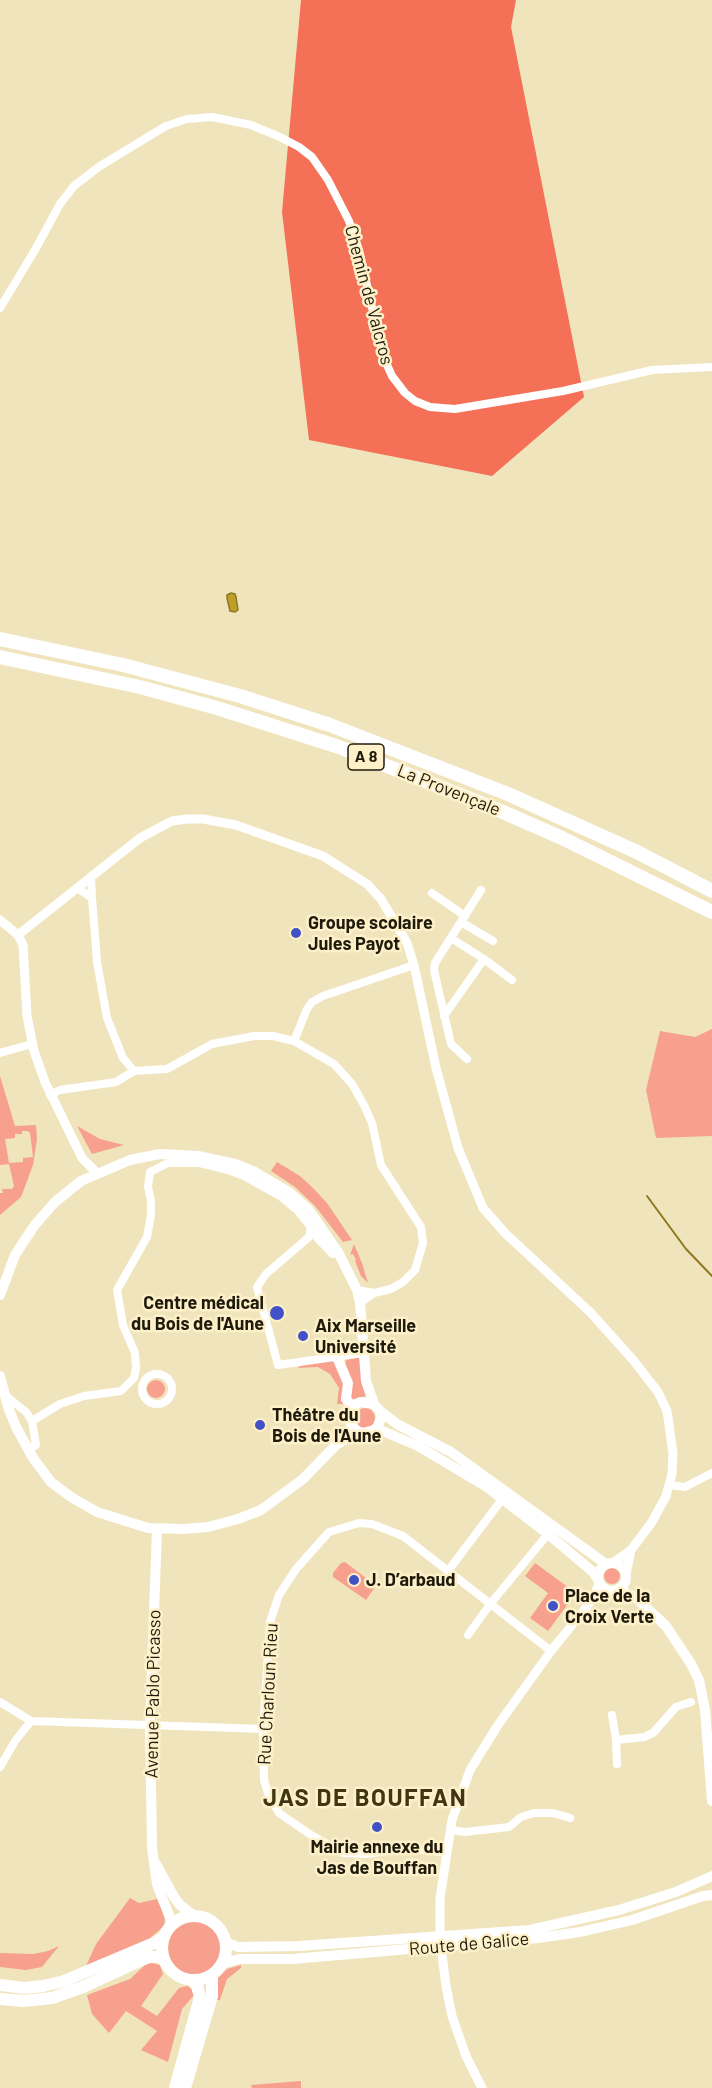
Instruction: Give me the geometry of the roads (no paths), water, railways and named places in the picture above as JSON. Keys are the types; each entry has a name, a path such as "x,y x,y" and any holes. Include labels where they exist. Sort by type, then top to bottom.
{"highway":[{"name":"La Provençale","path":"0,639 133,667 240,696 330,725 508,794 636,852 712,891"},
{"name":"La Provençale","path":"0,657 140,687 217,708 339,747 513,816 712,912"}],"main road":[{"path":"0,1295 15,1255 34,1226 55,1202 81,1181 140,1157 172,1154 213,1158 255,1172 289,1192 309,1210 331,1239 355,1285 360,1303 366,1381 380,1422 374,1430"},
{"path":"310,1235 328,1246 355,1285"},
{"path":"337,1357 348,1383 346,1399 353,1407"},
{"path":"0,1376 12,1418 32,1447 51,1482 71,1497 112,1518 156,1529 191,1529 216,1525 261,1510 303,1479 336,1445 361,1433 374,1430 385,1432 418,1446 503,1498 606,1585 636,1599"},
{"path":"361,1433 356,1430 349,1417 353,1407 365,1401 397,1424 451,1452 609,1563 621,1566 628,1586 636,1599 666,1626 699,1680 708,1709 712,1802"},
{"name":"Avenue Pablo Picasso","path":"156,1529 150,1726 153,1858 157,1884 172,1923"},
{"path":"606,1585 598,1573 609,1563"},
{"path":"606,1585 622,1586 626,1575"},
{"name":"Avenue Pablo Picasso","path":"153,1858 174,1897 193,1915"},
{"name":"Route de Galice","path":"226,1942 238,1947 299,1946 530,1930 619,1910 676,1892 712,1876"},
{"name":"Route de Galice","path":"222,1964 244,1959 292,1959 538,1938 580,1932 632,1920 712,1895"},
{"path":"193,1915 203,1916 213,1921 220,1928 226,1942 225,1959 222,1964 212,1975 192,1980 181,1978 172,1972 162,1953 164,1937 172,1923 182,1917 193,1915"},
{"path":"0,1985 24,1988 64,1981 164,1937"},
{"path":"0,1999 24,2001 59,1996 148,1957 159,1957 164,1960"},
{"path":"185,2088 212,1996 212,1975"},
{"path":"175,2088 200,1997 197,1986 192,1980"}],"street":[{"name":"Chemin de Valcros","path":"0,308 60,204 74,186 100,165 166,126 187,119 213,117 261,129 299,147 312,157 328,180 349,221 359,250 383,356 392,376 405,393 415,401 430,407 455,409 563,391 652,370 712,367"},
{"path":"18,935 140,838 172,820 202,819 236,825 323,856 367,884 381,899 407,943 414,965 436,1068 458,1148 483,1208 505,1233 591,1313 634,1361 658,1392 667,1411 673,1443 673,1462 666,1496 652,1522 631,1550 609,1563"},
{"path":"91,877 97,962 107,1018 123,1058 134,1071"},
{"path":"77,888 92,898"},
{"path":"467,1059 451,1044 434,970 435,963 481,890"},
{"path":"432,893 493,942"},
{"path":"0,920 18,935 23,945 25,1002 32,1044 50,1095 82,1158 81,1181"},
{"path":"451,938 512,980"},
{"path":"444,1016 484,959"},
{"path":"294,1041 312,1002 323,996 414,965"},
{"path":"50,1095 60,1090 116,1082 134,1071 167,1069 212,1044 254,1036 273,1036 294,1041 334,1064 352,1084 372,1123 381,1165 421,1227 423,1243 415,1270 403,1282 391,1289 374,1293 360,1303"},
{"path":"0,1053 32,1044"},
{"path":"82,1158 98,1173"},
{"path":"32,1421 60,1404 84,1396 121,1391 135,1378 135,1353 123,1325 117,1290 147,1237 151,1215 148,1187 150,1172 168,1163 200,1164 228,1170 257,1182 280,1196 308,1222 310,1235 266,1274 257,1287 278,1365 363,1353"},
{"path":"355,1285 374,1293"},
{"path":"160,1374 172,1384 171,1394 164,1402 154,1404 142,1394 142,1383 150,1375 160,1374"},
{"path":"135,1378 142,1383"},
{"path":"4,1394 26,1412 32,1421 32,1447"},
{"path":"669,1485 685,1487 712,1473"},
{"path":"448,1571 503,1498"},
{"name":"Rue Charloun Rieu","path":"446,1853 427,1850 395,1850 366,1854 343,1853 311,1835 279,1812 269,1796 264,1780 263,1729 273,1609 279,1595 296,1569 329,1532 359,1523 384,1528 403,1536 551,1651"},
{"path":"468,1635 548,1534"},
{"path":"626,1575 631,1550"},
{"path":"480,2087 452,2016 440,1939 440,1898 446,1853 456,1809 470,1770 498,1725 551,1651 606,1585"},
{"path":"0,1702 31,1721 263,1729"},
{"path":"616,1740 644,1737 653,1733 676,1707 691,1702"},
{"path":"612,1714 617,1764"},
{"path":"0,1767 15,1741 31,1721"},
{"path":"451,1830 465,1832 509,1827 521,1817 534,1814 553,1813 570,1818"}],"waterway":[{"path":"647,1196 686,1249 712,1276"}],"place":[{"name":"Groupe scolaire Jules Payot","path":"296,933"},
{"name":"Centre médical du Bois de l'Aune","path":"277,1313"},
{"name":"Aix Marseille Université","path":"303,1336"},
{"name":"Théâtre du Bois de l'Aune","path":"260,1425"},
{"name":"J. D’arbaud","path":"354,1580"},
{"name":"Place de la Croix Verte","path":"553,1606"},
{"name":"Mairie annexe du Jas de Bouffan","path":"377,1827"}],"district":[{"name":"JAS DE BOUFFAN","path":"365,1798"}]}
